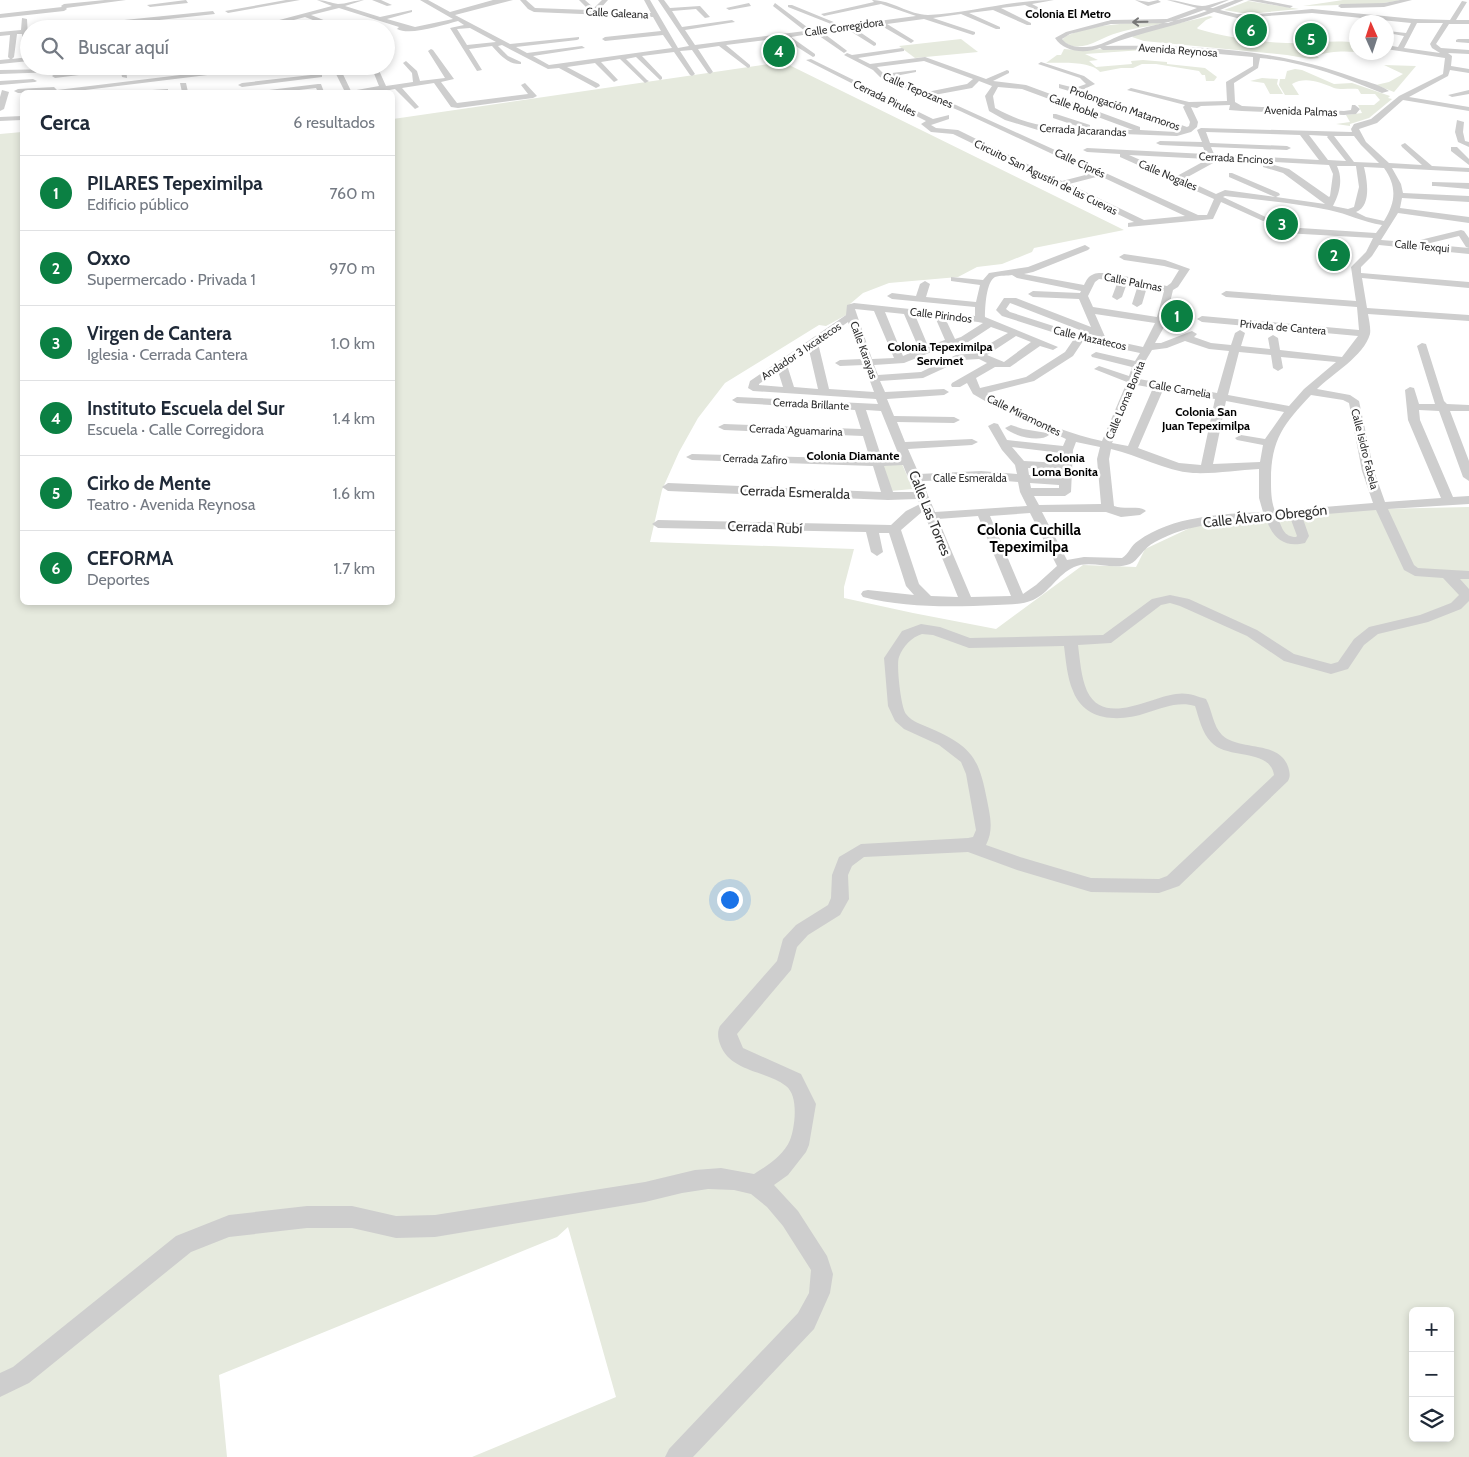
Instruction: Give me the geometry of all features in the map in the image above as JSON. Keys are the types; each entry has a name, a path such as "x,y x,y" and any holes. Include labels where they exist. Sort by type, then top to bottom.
{"street":[{"path":"0,16 64,4 123,0"},
{"path":"230,20 228,8 297,0"},
{"path":"320,0 382,20"},
{"path":"286,20 361,0"},
{"path":"375,0 390,5"},
{"path":"423,0 526,55 582,48"},
{"path":"451,14 510,0"},
{"name":"Calle Galeana","path":"523,0 531,9 656,16 698,7 707,17"},
{"path":"582,0 594,12 605,0"},
{"path":"692,74 665,33 648,1 662,0 710,72"},
{"path":"727,0 740,6"},
{"name":"Calle Corregidora","path":"526,55 549,68 676,49 1051,0"},
{"path":"1138,0 1148,4 1159,3 1150,0"},
{"path":"1170,0 1212,11 1251,16 1312,11 1415,21 1469,22"},
{"path":"1053,99 1091,84 1082,77 1040,64 1056,55 1066,46 1058,38 1068,33 1111,22 1168,21 1226,0"},
{"path":"1094,48 1129,34 1186,21 1241,0"},
{"path":"1250,0 1278,5 1307,7 1384,4 1409,0"},
{"path":"55,1 64,4"},
{"path":"824,14 878,1 973,33"},
{"path":"151,19 150,3 186,2"},
{"path":"729,8 751,2"},
{"path":"986,2 1029,24"},
{"path":"1295,513 1303,536 1301,540 1286,540 1280,537 1266,505 1266,465 1269,443 1308,391 1345,360 1365,334 1356,275 1358,263 1367,256 1388,224 1396,210 1400,194 1395,180 1386,166 1357,134 1355,129 1357,126 1378,118 1387,108 1402,98 1446,75 1448,63 1433,44 1464,2"},
{"path":"1025,3 1058,19"},
{"path":"64,4 65,20"},
{"name":"Calle Tepozanes","path":"775,6 847,54 875,69 882,76 966,107"},
{"path":"790,6 845,27 874,44"},
{"path":"620,7 624,13"},
{"path":"141,20 213,12"},
{"path":"379,19 410,12"},
{"path":"962,12 998,28"},
{"path":"305,15 319,20"},
{"path":"395,30 411,29 460,19"},
{"path":"1400,49 1415,21"},
{"path":"680,29 732,22"},
{"path":"880,22 911,40"},
{"path":"395,24 411,29"},
{"path":"3,25 2,34 20,32"},
{"path":"472,26 453,28 479,70"},
{"path":"1396,26 1408,35"},
{"path":"11,57 14,32"},
{"path":"604,39 665,33"},
{"name":"Avenida Reynosa","path":"1129,34 1127,36 1129,39 1141,42 1307,62 1385,92"},
{"name":"Cerrada Pirules","path":"784,35 811,57 931,121"},
{"path":"1394,36 1408,35"},
{"path":"465,47 577,38"},
{"path":"1458,40 1469,41"},
{"path":"719,44 748,66"},
{"path":"508,45 497,48 506,57 519,63"},
{"name":"Avenida Reynosa","path":"1066,46 1077,49 1162,47 1259,56"},
{"path":"1394,48 1448,63 1469,71"},
{"path":"847,54 902,50"},
{"path":"1438,50 1469,52"},
{"path":"377,90 437,82 451,78 431,51"},
{"path":"638,55 660,78"},
{"path":"1231,103 1230,82 1256,67 1259,56"},
{"path":"621,57 645,81"},
{"path":"0,62 20,58"},
{"path":"869,66 925,58 992,83 1007,72"},
{"path":"596,60 614,80"},
{"path":"1424,60 1448,63"},
{"path":"406,62 415,72 417,84"},
{"path":"559,65 594,85 583,85"},
{"path":"882,76 914,71"},
{"path":"0,72 20,72"},
{"path":"46,80 53,75"},
{"path":"55,90 56,75"},
{"path":"63,90 188,75"},
{"path":"240,75 243,89 320,76"},
{"path":"340,75 347,90"},
{"path":"378,75 384,89"},
{"path":"911,98 969,86 979,78"},
{"path":"0,82 37,81"},
{"path":"437,82 454,105 458,106 531,97 533,95 525,85"},
{"name":"Calle Roble","path":"992,83 1023,87 1151,134"},
{"name":"Cerrada Jacarandas","path":"992,83 989,96 992,109 1008,118 1041,129 1151,134 1177,134 1188,130"},
{"path":"285,90 318,86 320,90"},
{"name":"Prolongación Matamoros","path":"1062,86 1188,130"},
{"path":"397,87 415,107"},
{"name":"Avenida Palmas","path":"1131,90 1196,106 1344,113 1353,112 1356,109 1355,107"},
{"path":"486,91 495,102"},
{"path":"0,109 2,92 20,92"},
{"path":"1452,95 1469,92"},
{"path":"1402,98 1469,109"},
{"name":"Avenida Palmas","path":"1189,104 1231,103 1242,109"},
{"path":"1188,130 1193,128 1194,122 1189,111 1189,104"},
{"path":"931,121 966,107"},
{"name":"Calle Ciprés","path":"966,107 1024,137 1038,141 1101,173 1198,218"},
{"path":"1056,116 1100,132"},
{"path":"0,119 20,121"},
{"name":"Cerrada Pirules","path":"931,121 925,124 926,126 934,130 950,131"},
{"path":"1460,122 1459,132 1462,142 1469,145"},
{"path":"1178,179 1212,160 1201,130 1357,134"},
{"name":"Circuito San Agustín de las Cuevas","path":"950,131 1143,223"},
{"path":"1303,132 1337,174 1334,196 1329,204"},
{"path":"1331,137 1356,164 1364,188 1362,200 1357,209 1349,212"},
{"path":"1029,147 1038,141 1066,139"},
{"path":"1151,143 1287,148"},
{"path":"1405,145 1429,167"},
{"path":"1454,149 1469,163"},
{"name":"Cerrada Encinos","path":"1087,150 1212,156 1311,165 1329,163 1469,170"},
{"path":"1001,154 1010,152"},
{"name":"Calle Nogales","path":"1118,152 1266,219"},
{"path":"1266,165 1286,171 1329,204 1363,219 1388,224"},
{"path":"1060,184 1101,173"},
{"path":"1232,175 1290,202 1330,217"},
{"path":"1435,184 1469,186"},
{"path":"1131,225 1170,219 1210,217 1220,194 1230,193 1290,202 1329,204"},
{"path":"1400,194 1469,199"},
{"path":"1459,198 1469,210"},
{"path":"1396,210 1469,220"},
{"name":"Calle Texqui","path":"1285,230 1305,234 1337,233 1377,239 1410,249 1469,251"},
{"path":"1337,233 1345,246"},
{"path":"1410,249 1462,233 1469,245"},
{"path":"990,323 980,305 986,282 992,275 1030,270 1085,248"},
{"path":"1458,250 1462,264"},
{"path":"1124,257 1132,271"},
{"name":"Calle Loma Bonita","path":"1108,508 1103,459 1106,444 1138,365 1148,349 1160,321 1170,289 1176,285 1185,269 1160,275"},
{"path":"1132,271 1160,275"},
{"path":"1117,297 1132,271"},
{"name":"Calle Palmas","path":"1085,293 1091,280 1097,276 1132,271 1143,284 1160,275 1170,289"},
{"path":"1011,273 1085,293"},
{"path":"1356,275 1469,285"},
{"path":"954,279 986,282"},
{"path":"920,299 925,284"},
{"path":"1137,304 1143,284"},
{"path":"1033,294 1085,293"},
{"path":"1085,293 1100,338"},
{"path":"1226,294 1468,320"},
{"path":"892,296 980,305"},
{"path":"840,363 900,361 941,344 964,340 1006,314 1001,310 1006,300 1010,299 1100,338"},
{"path":"878,308 900,361"},
{"name":"Calle Pirindos","path":"853,311 878,308 938,314 990,323 1061,350"},
{"path":"1090,310 1160,321"},
{"name":"Andador 3 Ixcatecos","path":"789,390 753,388 754,383 813,343 853,311"},
{"name":"Calle Karayas","path":"853,311 881,396"},
{"path":"908,311 925,351"},
{"path":"938,314 951,342"},
{"name":"Calle Mazatecos","path":"1006,314 1070,336 1100,338 1148,349"},
{"name":"Privada de Cantera","path":"1202,319 1365,334"},
{"path":"981,356 983,352 1015,333"},
{"path":"1206,467 1213,428 1240,333"},
{"path":"1148,349 1163,346 1189,335 1209,346 1345,360"},
{"path":"977,392 1030,379 1061,350 1081,337"},
{"path":"1273,338 1278,368"},
{"path":"874,378 923,376 960,357 981,356 994,363 1006,365 1038,342"},
{"path":"813,343 824,392"},
{"path":"1422,346 1441,405 1469,477"},
{"path":"1096,356 1138,365"},
{"path":"781,363 789,390 881,396 944,392"},
{"path":"956,385 994,363"},
{"name":"Calle Camelia","path":"1099,369 1133,381 1292,410"},
{"name":"Calle Miramontes","path":"970,376 974,389 977,392 1009,411 1072,438 1132,450 1176,466 1193,469 1266,465"},
{"path":"1132,450 1159,386"},
{"path":"1410,390 1414,420 1448,501"},
{"name":"Calle Isidro Fabela","path":"1308,391 1346,397 1354,401 1368,471 1380,504 1409,567 1415,572 1469,575"},
{"name":"Calle Las Torres","path":"881,396 967,602"},
{"name":"Cerrada Brillante","path":"737,400 859,406 888,413"},
{"path":"1413,405 1469,403"},
{"path":"1441,405 1469,408"},
{"path":"859,406 888,496"},
{"path":"888,413 954,420"},
{"path":"868,594 906,600 967,602 1018,600 1028,597 1046,585 1064,567 1033,509 1026,492 1021,464 1005,446 994,426"},
{"name":"Cerrada Aguamarina","path":"724,427 868,434"},
{"path":"1030,447 1016,430 1043,435"},
{"path":"1026,492 1065,487 1067,450 1072,438"},
{"path":"1240,438 1269,443"},
{"path":"902,446 972,442"},
{"path":"992,446 1067,450"},
{"name":"Cerrada Zafiro","path":"692,457 878,463 908,461"},
{"path":"1021,464 1066,467"},
{"name":"Calle Esmeralda","path":"916,478 981,476 1024,479 1065,487"},
{"name":"Cerrada Esmeralda","path":"668,487 888,496 926,506 983,513 1033,509 1108,508 1121,513 1140,511"},
{"name":"Calle Álvaro Obregón","path":"1064,567 1082,561 1123,562 1131,558 1139,546 1178,527 1214,519 1380,504 1469,500"},
{"path":"926,506 914,509 902,524 894,529 912,586 926,600"},
{"path":"983,513 1018,600"},
{"name":"Cerrada Rubí","path":"658,524 894,529"},
{"path":"872,530 877,552"},
{"path":"756,1185 781,1168 799,1145 806,1104 794,1080 736,1054 729,1043 727,1032 785,964 789,944 802,930 834,910 840,899 840,875 845,862 861,851 969,845 980,840 984,830 974,774 967,758 944,741 909,725 900,717 895,706 891,658 907,634 922,628 935,630 968,643 1106,640 1157,602 1170,599 1184,602 1252,633 1289,658 1331,669 1344,666 1359,642 1374,630 1423,618 1456,606 1466,596 1461,587 1447,574"},
{"path":"969,845 1017,863 1091,884 1159,886 1174,881 1282,777 1282,769 1278,760 1272,756 1232,748 1218,741 1212,732 1201,703 1191,698 1177,698 1129,715 1113,715 1091,708 1080,692 1070,640"},
{"path":"0,1386 20,1375 184,1244 229,1226 308,1217 352,1217 396,1227 435,1226 645,1192 678,1183 718,1178 747,1182 756,1185 770,1196 792,1219 820,1266 822,1277 819,1298 806,1321 677,1457"}],"shaded area":[{"path":"1343,0 1402,0 1378,4 1303,6"},
{"path":"1248,1 1299,9 1248,14 1224,10"},
{"path":"1210,16 1213,17 1206,20 1198,29 1257,41 1299,43 1349,42 1349,52 1331,52 1317,56 1319,58 1310,59 1144,41 1132,37 1136,33"},
{"path":"1144,22 1167,23 1123,31 1082,46 1075,46 1062,40 1069,35 1095,27"},
{"path":"961,39 978,52 915,58 899,46"},
{"path":"1064,49 1169,49 1170,52 1143,50 1085,54 1098,60 1089,61 1096,67 1132,64 1131,61 1143,60 1205,68 1217,77 1214,81 1206,81 1205,75 1202,75 1199,71 1156,64 1142,64 1133,68 1100,72 1096,68 1083,64 1046,63 1057,55 1061,55"},
{"path":"783,62 1124,230 1034,248 1032,252 1002,264 977,267 958,277 889,283 863,293 850,304 848,314 826,326 819,325 725,383 698,418 679,452 662,490 650,542 854,549 844,587 844,598 996,629 1083,565 1136,567 1145,549 1192,527 1212,523 1378,509 1469,507 1469,1457 472,1457 616,1397 568,1227 557,1237 219,1375 227,1457 0,1457 0,134 20,132 20,605 395,605 395,119"},
{"path":"1384,65 1416,66 1394,92 1376,85 1389,82 1403,74"},
{"path":"1302,70 1334,84 1352,83 1390,96 1388,98 1392,99 1369,118 1350,124 1350,126 1336,124 1350,122 1346,115 1362,113 1358,105 1374,105 1380,100 1375,94 1361,94 1358,89 1337,89 1308,80 1292,84 1299,95 1285,95 1279,85 1280,79 1285,79 1287,71"},
{"path":"1262,78 1278,79 1277,84 1283,94 1270,94 1264,83 1250,81"},
{"path":"902,464 913,489 890,491 880,466"}],"place":[{"name":"CEFORMA","path":"1251,30"},
{"name":"Cirko de Mente","path":"1311,39"},
{"name":"Instituto Escuela del Sur","path":"779,51"},
{"name":"Virgen de Cantera","path":"1282,224"},
{"name":"Oxxo","path":"1334,255"},
{"name":"PILARES Tepeximilpa","path":"1177,316"}],"district":[{"name":"Colonia El Metro","path":"1068,13"},
{"name":"Colonia Tepeximilpa Servimet","path":"940,353"},
{"name":"Colonia San Juan Tepeximilpa","path":"1206,418"},
{"name":"Colonia Diamante","path":"853,455"},
{"name":"Colonia Loma Bonita","path":"1065,464"},
{"name":"Colonia Cuchilla Tepeximilpa","path":"1029,538"}]}
